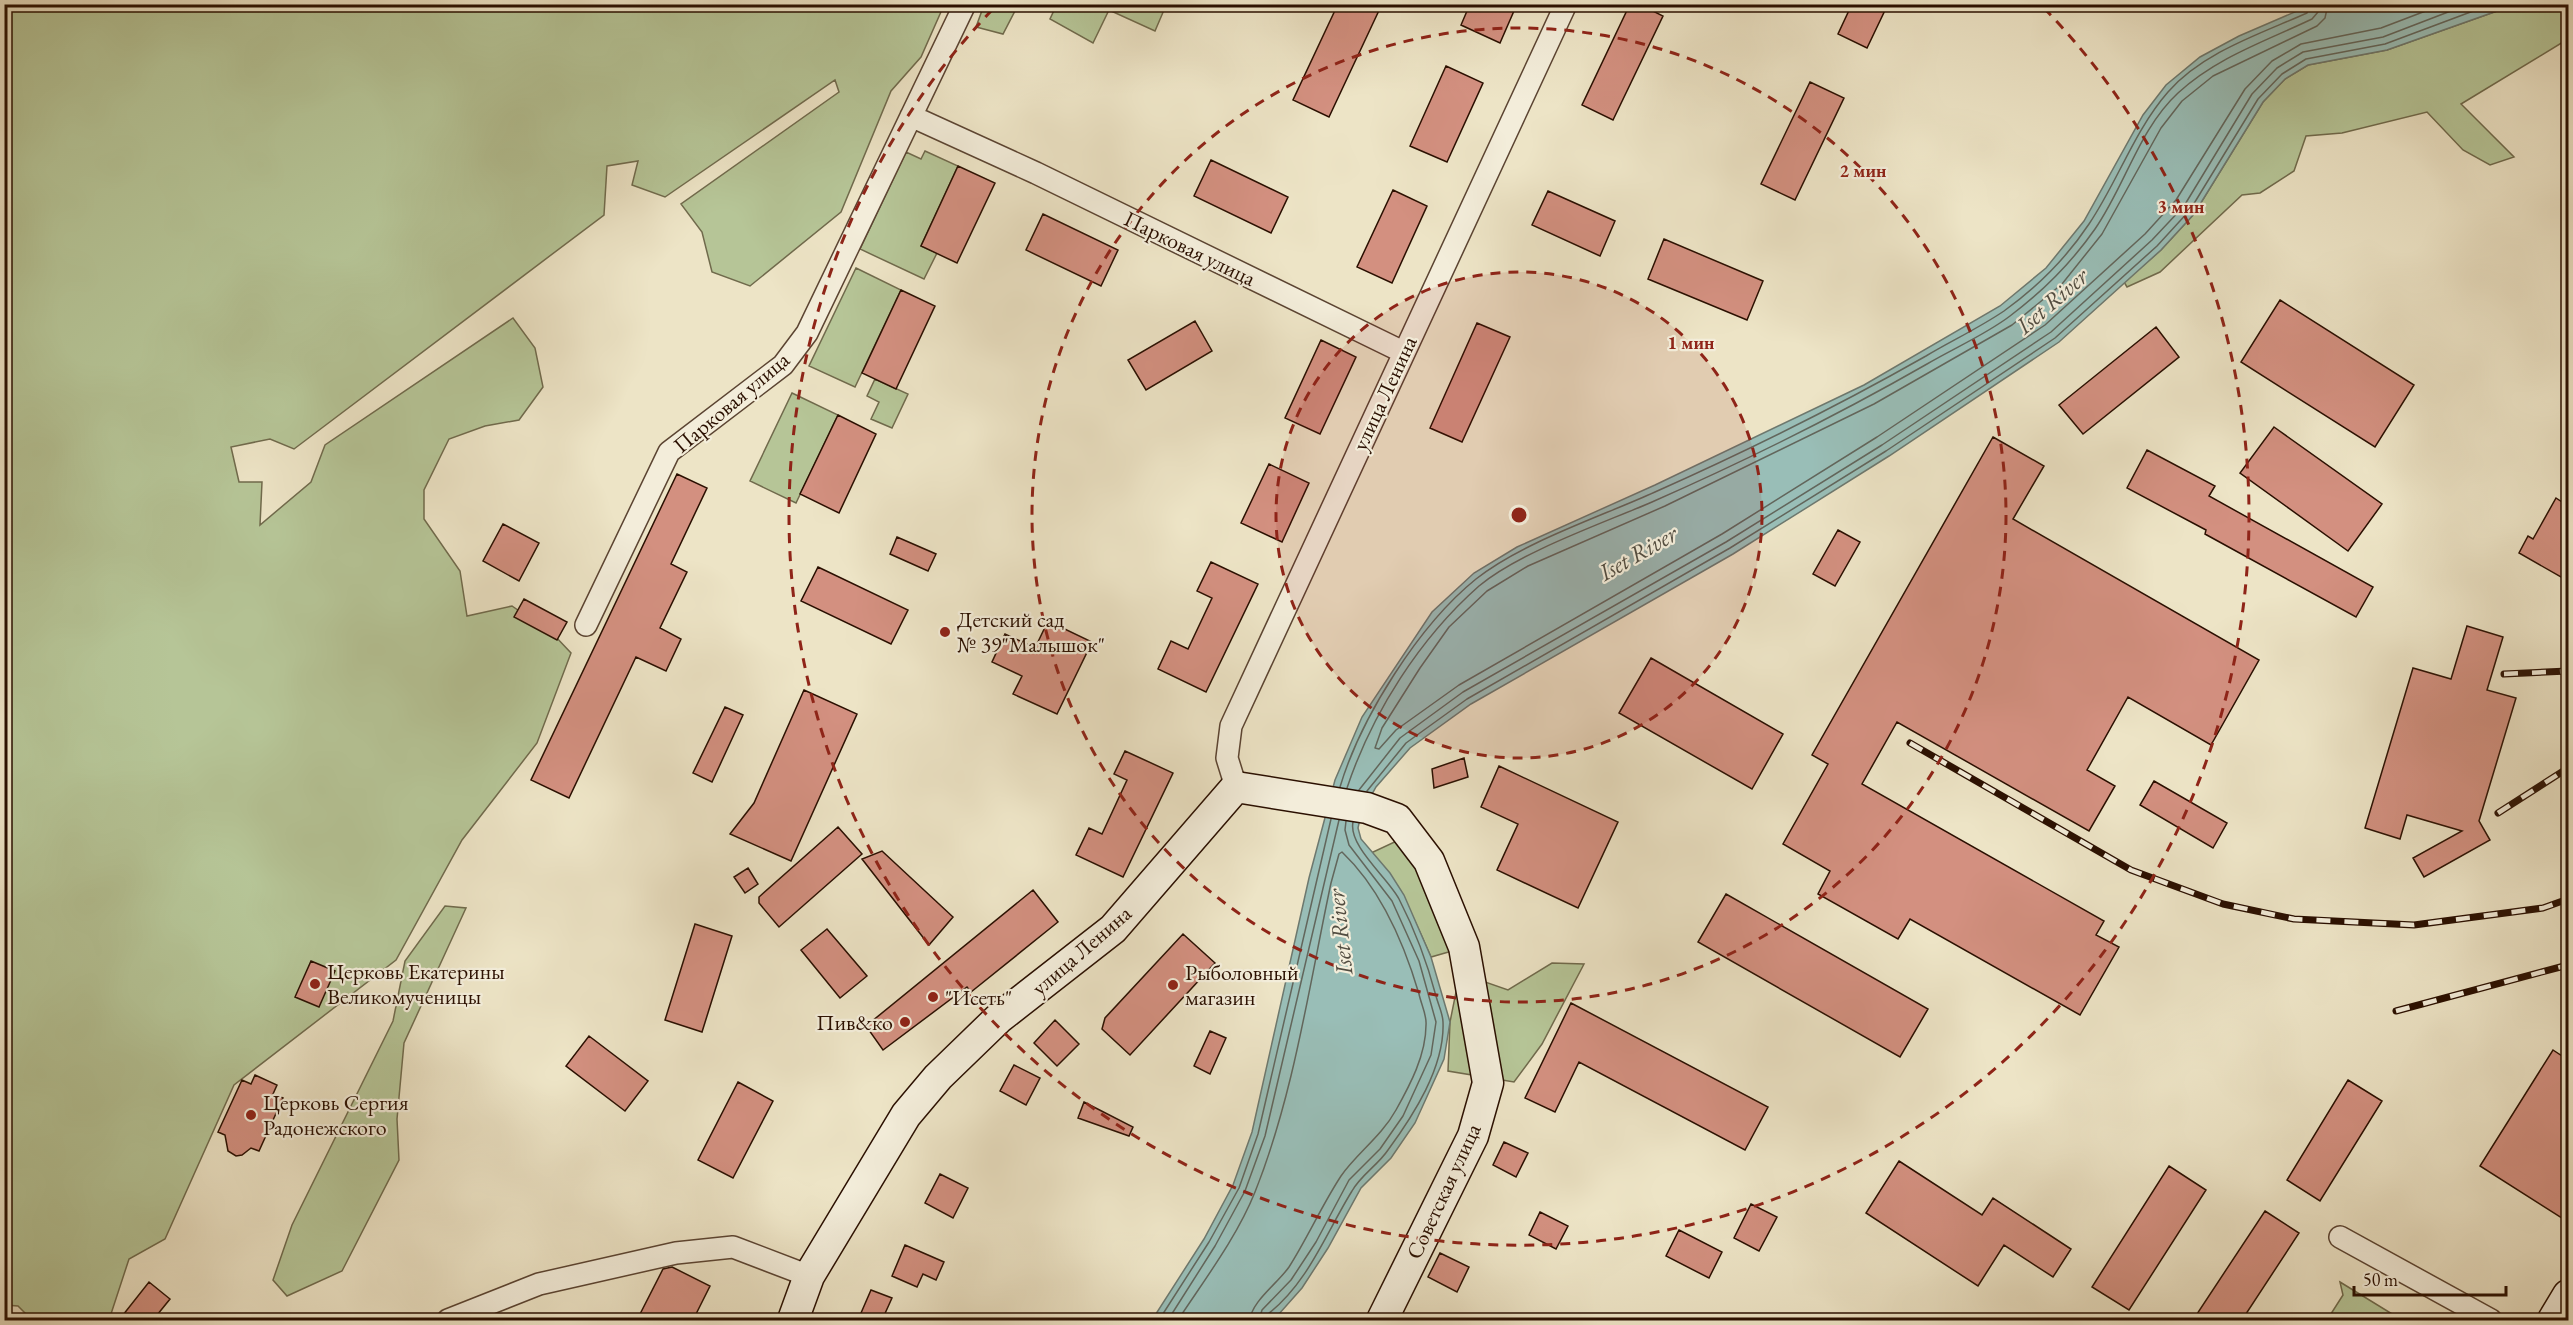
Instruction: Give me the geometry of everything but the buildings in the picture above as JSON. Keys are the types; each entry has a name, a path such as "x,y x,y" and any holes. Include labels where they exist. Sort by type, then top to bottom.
{"street":[{"name":"Парковая улица","path":"586,625 669,452 783,364 807,333 965,4"},
{"name":"улица Ленина","path":"793,1320 809,1276 906,1115 938,1077 999,1018 1113,929 1236,787 1227,758 1231,726 1566,4"},
{"name":"Парковая улица","path":"911,116 1036,173 1403,352"},
{"name":"Советская улица","path":"1236,787 1367,807 1397,819 1429,861 1464,947 1488,1083 1473,1136 1382,1320"},
{"path":"2340,1237 2491,1320"},
{"path":"448,1320 539,1284 676,1253 734,1247 809,1276"},
{"path":"2553,1320 2568,1295"}],"green space":[{"path":"5,5 944,5 921,57 891,91 841,212 750,286 712,272 702,232 681,204 839,92 835,80 665,197 632,185 638,161 607,166 604,215 294,449 270,439 231,447 239,482 262,482 260,525 311,482 325,445 513,318 535,348 543,387 519,420 485,426 449,439 424,490 424,519 460,571 467,616 512,606 555,636 571,653 537,743 462,840 396,960 234,1085 165,1239 129,1259 109,1320 32,1320 18,1306 5,1305"},
{"path":"984,5 1018,5 1003,34 976,27"},
{"path":"1054,5 1152,5 1164,10 1155,31 1109,10 1093,43 1050,19 1056,6"},
{"path":"2514,5 2568,5 2568,39 2461,104 2514,157 2490,165 2463,150 2427,112 2342,133 2306,136 2294,171 2260,193 2242,195 2160,272 2127,287 2124,282 2161,250 2194,214 2263,102 2285,79 2308,65 2387,50"},
{"path":"925,151 958,166 921,246 937,253 924,279 860,249 906,152 921,159"},
{"path":"856,268 901,290 855,387 809,366"},
{"path":"875,379 908,394 892,428 871,419 879,402 867,396"},
{"path":"792,393 838,415 796,503 750,481"},
{"path":"1403,838 1452,951 1431,957 1398,890 1371,853"},
{"path":"445,906 466,908 404,1043 397,1119 399,1160 342,1271 287,1296 273,1280 292,1225 393,1021 405,961"},
{"path":"1552,963 1584,964 1542,1044 1514,1082 1448,1071 1450,1022 1456,992 1471,977 1508,990"},
{"path":"2340,1282 2402,1320 2327,1320 2343,1295"}],"water":[{"name":"Iset River","path":"2311,5 2514,5 2387,50 2308,65 2285,79 2263,102 2194,214 2161,250 2059,342 1889,456 1733,554 1471,704 1410,748 1376,787 1361,814 1358,828 1361,839 1390,873 1404,895 1431,957 1450,1022 1444,1059 1415,1123 1391,1158 1361,1188 1328,1248 1302,1288 1279,1314 1269,1320 1152,1320 1204,1239 1233,1185 1252,1132 1309,878 1335,780 1362,717 1432,612 1474,573 1517,547 1655,485 1864,385 2000,306 2046,268 2084,221 2143,115 2166,85 2200,57 2239,36"}],"railway":[{"path":"2504,674 2568,671"},
{"path":"1910,743 2131,870 2223,904 2294,919 2414,925 2543,908 2568,899"},
{"path":"2498,813 2568,768"},
{"path":"2396,1011 2568,965"}],"place":[{"name":"Детский сад № 39\"Малышок\"","path":"945,632"},
{"name":"Церковь Екатерины Великомученицы","path":"315,984"},
{"name":"Рыболовный магазин","path":"1173,985"},
{"name":"\"Исеть\"","path":"933,997"},
{"name":"Пив&ко","path":"905,1022"},
{"name":"Церковь Сергия Радонежского","path":"251,1115"}]}
